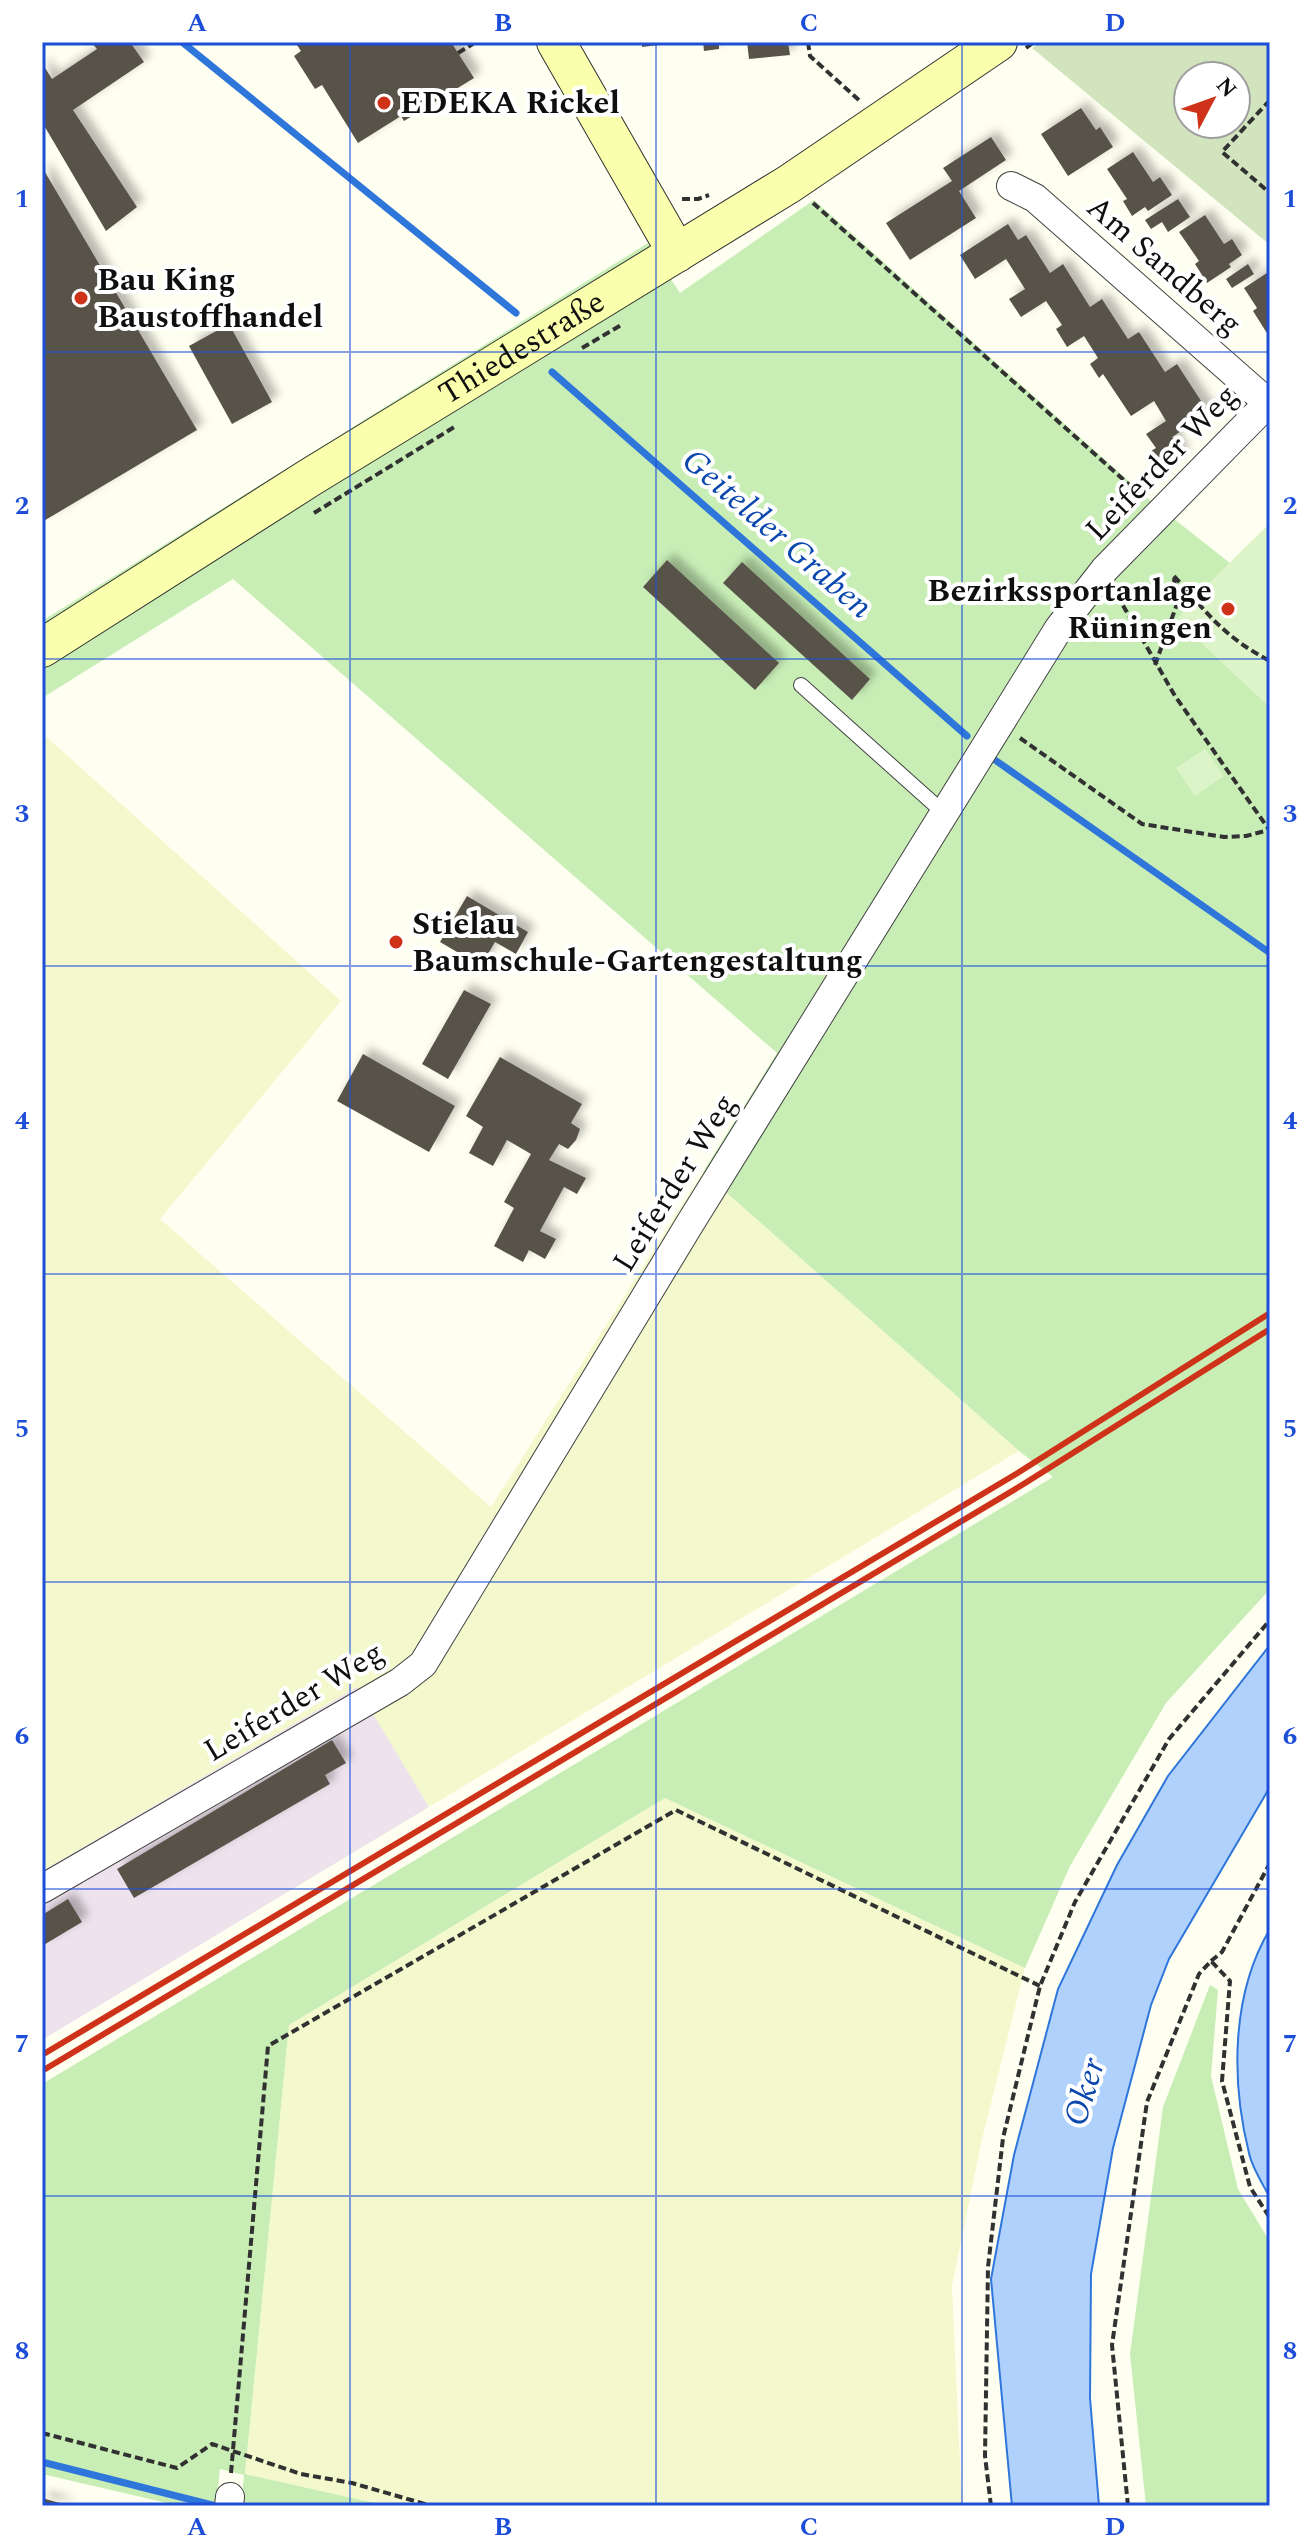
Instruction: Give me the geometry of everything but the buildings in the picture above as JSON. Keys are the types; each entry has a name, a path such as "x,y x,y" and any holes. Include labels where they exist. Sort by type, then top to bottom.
{"street":[{"path":"556,42 677,253"},
{"name":"Thiedestraße","path":"42,648 309,478 801,176 998,42"},
{"name":"Am Sandberg","path":"1011,186 1035,198 1269,402"},
{"name":"Leiferder Weg","path":"42,1889 400,1682 423,1664 689,1225 1059,628 1105,569 1269,402"}],"lane":[{"path":"801,685 944,813"}],"path":[{"path":"458,53 476,42"},
{"path":"808,42 810,56 853,95"},
{"path":"1270,100 1222,152 1270,193"},
{"path":"808,199 1160,513"},
{"path":"999,723 1142,824 1224,837 1269,830 1155,665 1105,569"},
{"path":"1155,665 1177,604 1174,576 1222,631 1244,648 1270,661"},
{"path":"991,2506 985,2456 988,2267 1003,2138 1040,1986 1075,1902 1169,1739 1270,1620"},
{"path":"230,2502 232,2449 268,2046 676,1810 1040,1986"},
{"path":"1128,2506 1112,2345 1147,2102 1199,1974 1222,1952 1270,1863"},
{"path":"1211,1961 1230,1981 1222,2081 1250,2187 1270,2218"},
{"path":"42,2433 177,2468 212,2444 301,2474 352,2483 432,2506"}],"shaded area":[{"path":"358,1686 429,1807 42,2040 42,1871"}],"green space":[{"path":"1042,42 1270,42 1270,245 1032,48"},
{"path":"814,200 1150,500 1230,563 1177,620 1270,707 1270,1589 1166,1703 1070,1866 1025,1968 665,1798 289,2025 245,2474 388,2506 241,2506 244,2475 220,2469 216,2506 180,2506 42,2474 42,2084 1053,1477 1019,1451 703,1172 777,1053 233,579 42,698 42,621 648,243 680,293"},
{"name":"Bezirkssportanlage Rüningen","path":"1270,523 1270,707 1177,620 1194,598"},
{"path":"42,733 341,1001 160,1219 491,1507 703,1172 1019,1451 429,1807 357,1687 42,1871"},
{"path":"1205,749 1224,776 1195,796 1176,768"},
{"path":"665,1798 1025,1968 982,2139 952,2286 962,2506 388,2506 245,2474 289,2025"},
{"path":"1210,1985 1218,1990 1211,2076 1238,2189 1270,2242 1270,2506 1146,2506 1130,2354 1163,2107"}],"water":[{"name":"Oker","path":"1270,1645 1270,1787 1169,1959 1151,2005 1113,2148 1091,2274 1090,2398 1099,2506 1012,2506 991,2279 1014,2155 1058,1989 1117,1865 1168,1776"},
{"path":"1270,1929 1270,2198 1249,2153 1237,2068 1241,2009 1257,1954"}],"waterway":[{"name":"Geitelder Graben","path":"182,42 516,313"},
{"name":"Geitelder Graben","path":"552,372 967,736"},
{"name":"Geitelder Graben","path":"995,760 1270,953"},
{"path":"42,2462 216,2506"}],"railway":[{"path":"42,2055 1016,1474 1270,1313"},
{"path":"42,2071 1022,1485 1270,1329"}],"place":[{"name":"EDEKA Rickel","path":"384,103"},
{"name":"Bau King Baustoffhandel","path":"81,298"},
{"name":"Bezirkssportanlage Rüningen","path":"1228,609"},
{"name":"Stielau Baumschule-Gartengestaltung","path":"396,942"}]}
